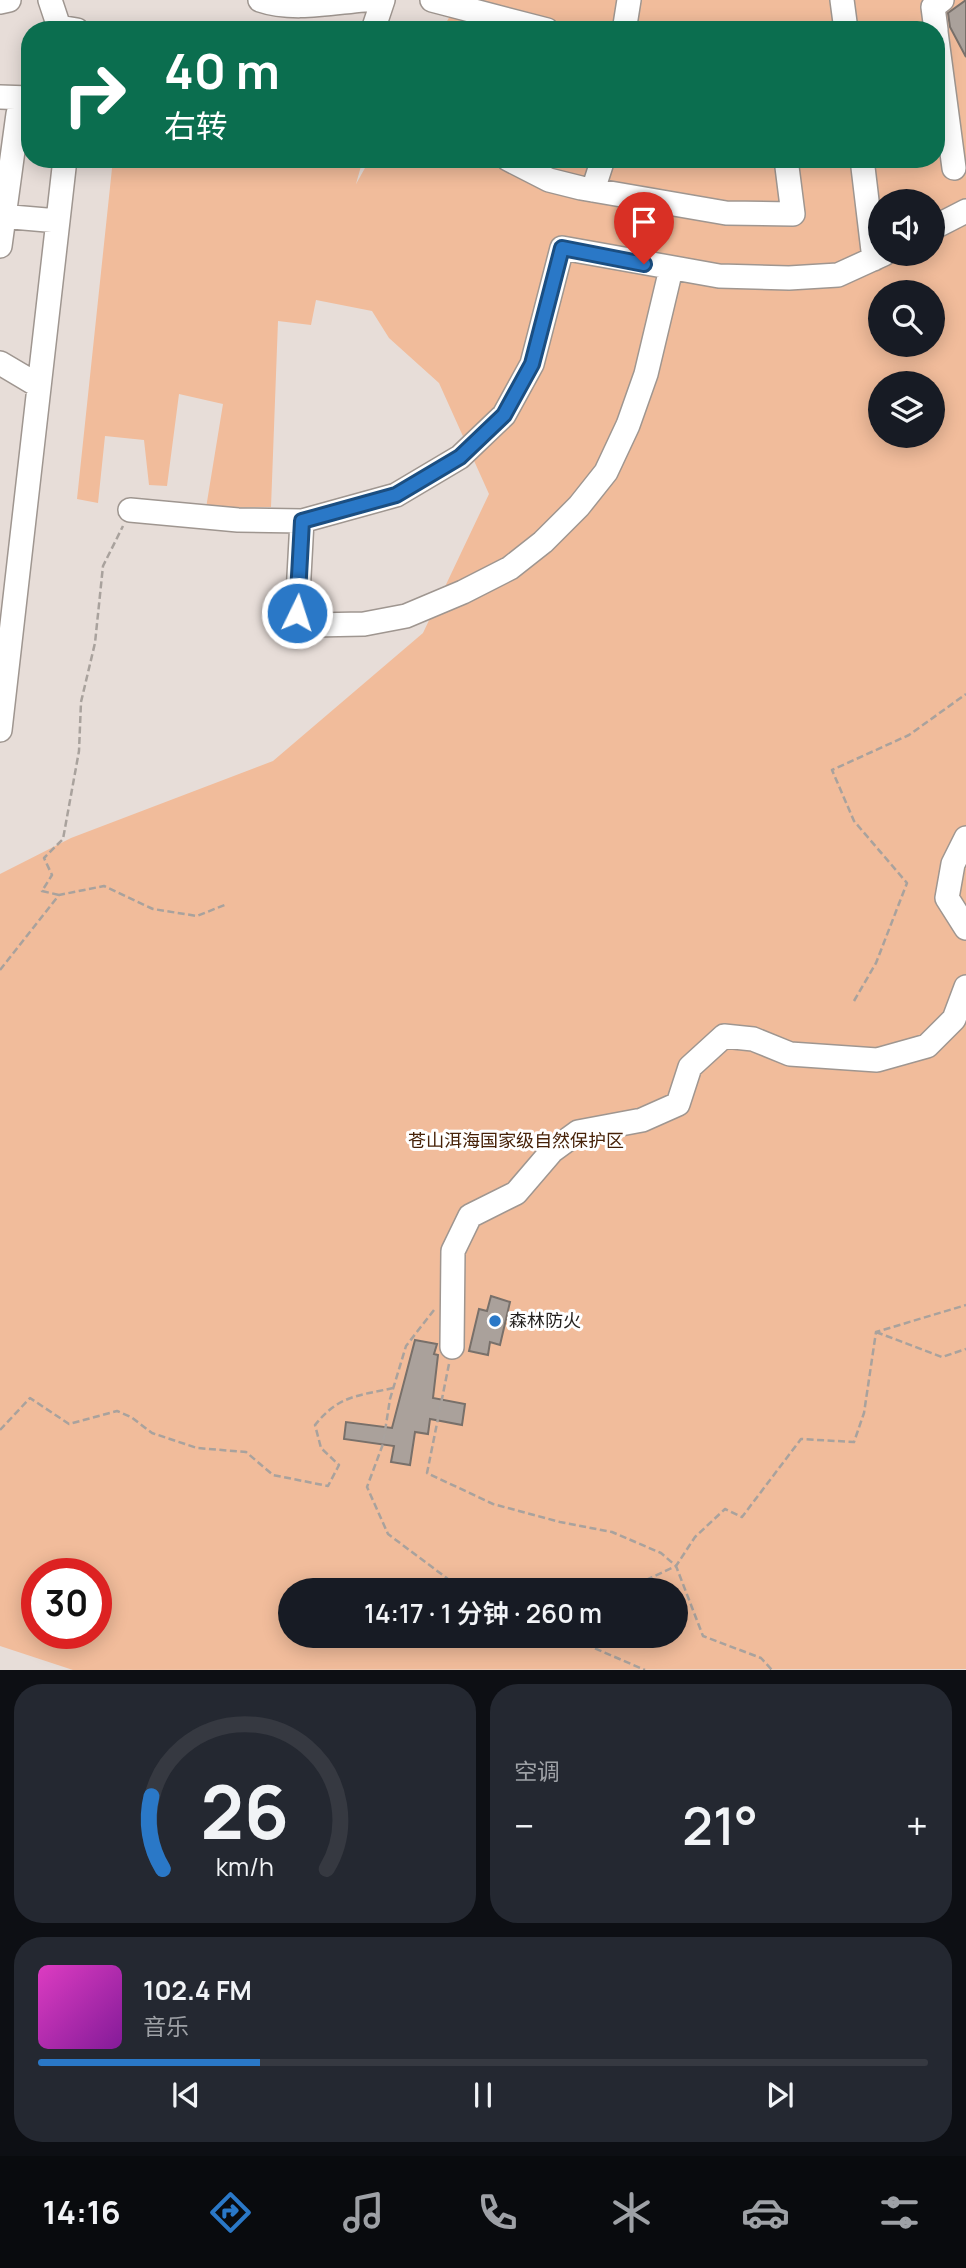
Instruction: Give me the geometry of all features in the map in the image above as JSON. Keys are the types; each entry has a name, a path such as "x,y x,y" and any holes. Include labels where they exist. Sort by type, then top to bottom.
{"street":[{"path":"0,2 9,0"},
{"path":"50,0 57,21"},
{"path":"260,0 275,5 364,0"},
{"path":"376,21 383,0"},
{"path":"432,0 512,21"},
{"path":"626,21 629,0"},
{"path":"842,0 845,21"},
{"path":"935,21 933,8 942,0"},
{"path":"945,61 956,98 958,136 954,168"},
{"path":"0,97 21,105"},
{"path":"0,246 2,216 21,121"},
{"path":"0,716 64,168"},
{"path":"526,168 549,180 593,190 726,213 793,214 787,168"},
{"path":"593,190 600,168"},
{"path":"864,168 868,193"},
{"path":"945,222 966,211"},
{"path":"2,216 58,221"},
{"path":"130,510 238,520 302,521 396,495 460,457 504,415 532,364 562,248 719,276 789,278 838,275 868,261"},
{"path":"302,521 297,613 313,625 364,624 406,616 510,568 544,542 579,506 606,472 628,425 646,374 671,269"},
{"path":"0,363 38,386"},
{"path":"966,838 953,863 947,898 966,928"},
{"path":"452,1347 453,1251 470,1216 516,1193 551,1150 578,1132 642,1120 678,1104 690,1067 724,1036 753,1039 790,1054 877,1060 927,1046 954,1019 966,988"}],"path":[{"path":"130,510 103,566 96,643 81,702 79,751 63,839 44,858 52,875 42,891 59,895 104,886 153,909 197,916 227,904"},
{"path":"854,1002 876,963 906,883 853,821 832,770 909,735 966,694"},
{"path":"0,970 59,895"},
{"path":"447,1578 388,1534 367,1486 383,1444 393,1388 406,1346 429,1314 452,1294"},
{"path":"876,1332 966,1305"},
{"path":"876,1332 942,1357 966,1349"},
{"path":"650,1578 676,1566 695,1537 725,1509 742,1517 801,1439 853,1442 864,1413 876,1332"},
{"path":"452,1347 428,1473 493,1504 560,1522 612,1532 661,1553 676,1566 703,1636 761,1658 772,1670"},
{"path":"0,1430 30,1398 69,1424 117,1411 131,1417 152,1433 197,1448 246,1452 273,1475 328,1486 339,1465 321,1448 316,1425 327,1411 343,1399 393,1388"},
{"path":"594,1648 645,1670"}],"green space":[{"name":"苍山洱海国家级自然保护区","path":"459,0 966,0 966,1669 73,1670 0,1646 0,874 71,838 273,761 423,633 489,494 439,383 389,338 372,311 316,300 311,325 278,321 271,507 206,508 223,404 179,394 167,486 149,485 144,440 105,436 98,503 77,499 112,168 360,168 356,184 365,168 945,168 945,21 447,21"}],"building":[{"path":"966,0 966,57 950,27 948,13"},
{"name":"森林防火","path":"491,1296 510,1302 500,1345 490,1342 488,1355 469,1351 479,1309 487,1311"},
{"path":"415,1340 437,1344 434,1354 438,1355 433,1398 465,1404 462,1425 430,1419 428,1434 415,1432 410,1465 391,1462 394,1446 344,1439 346,1422 392,1428"}],"place":[{"name":"森林防火","path":"495,1321"}],"route":[{"path":"297,613 302,521 396,495 460,457 504,415 532,364 562,248 644,264"}]}
